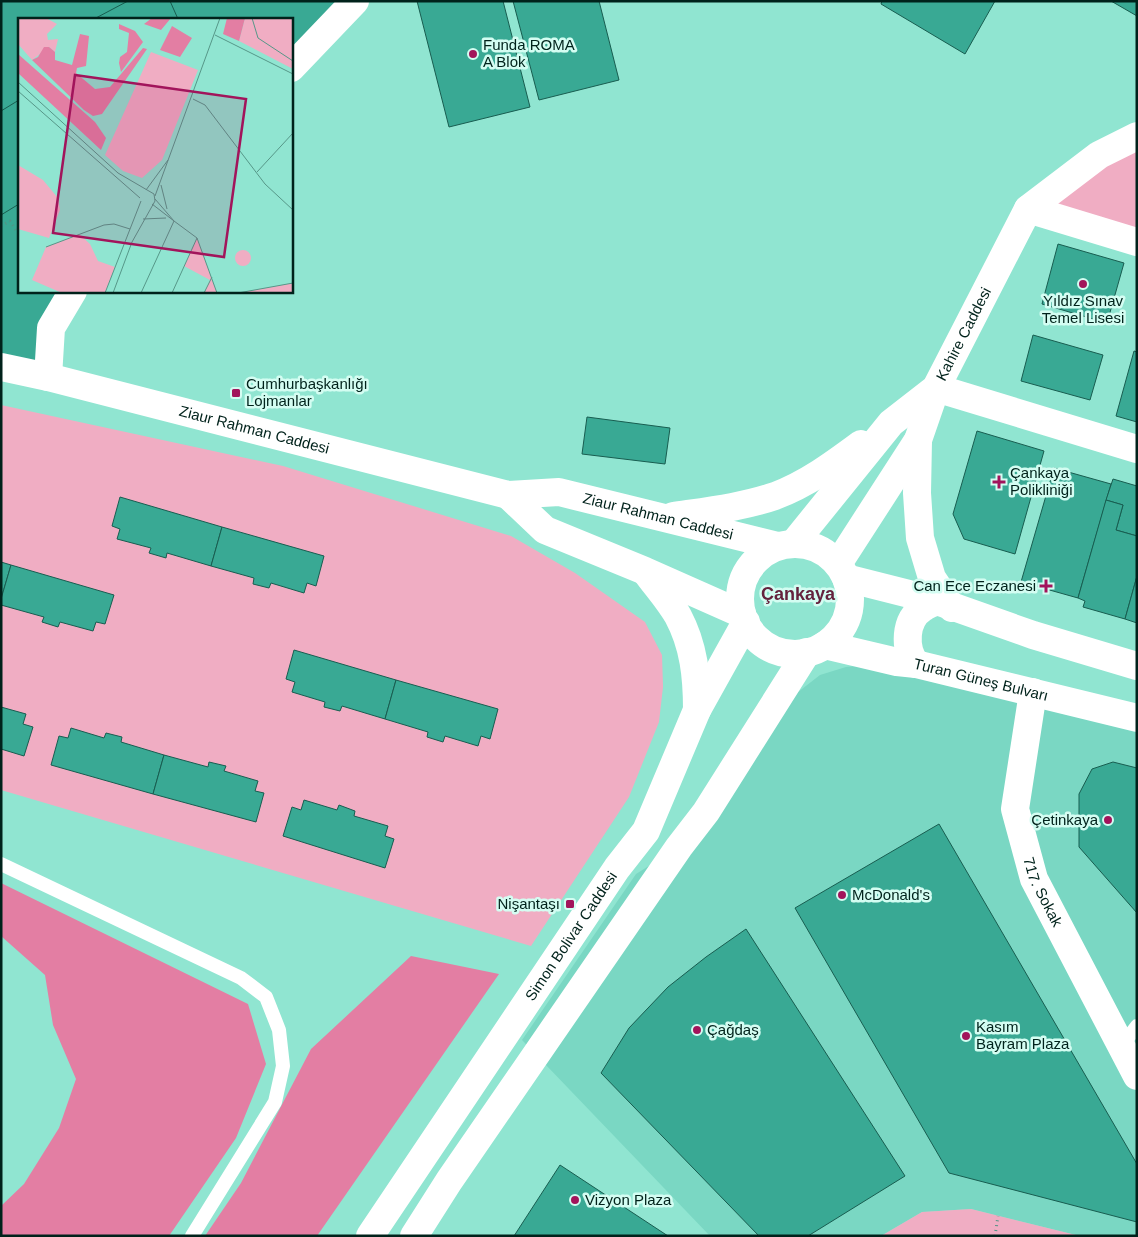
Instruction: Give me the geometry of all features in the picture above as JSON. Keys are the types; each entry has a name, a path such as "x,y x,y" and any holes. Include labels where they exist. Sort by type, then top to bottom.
{"main road":[{"path":"292,67 355,1"},
{"name":"Kahire Caddesi","path":"786,545 891,423 936,388 1028,209 1099,156 1137,136"},
{"path":"1028,209 1137,242"},
{"path":"48,377 51,328 72,292"},
{"name":"Ziaur Rahman Caddesi","path":"1,367 48,377 508,495 559,492 662,518 786,545"},
{"path":"842,571 918,440 936,388 1137,449"},
{"path":"662,518 731,507 775,496 819,475 891,423"},
{"path":"918,440 917,493 920,538 932,578 945,604"},
{"name":"Ziaur Rahman Caddesi","path":"508,495 545,530 645,570 744,618"},
{"path":"414,1236 449,1181 668,863 706,812 816,649 839,632 848,615 850,596 842,571 826,553 810,546 786,545 763,554 751,566 743,581 740,597 744,618 749,629 760,641 775,650 791,654 816,649"},
{"path":"645,570 678,616 693,653 697,685 697,710"},
{"path":"842,571 1033,635 1137,666"},
{"path":"916,664 910,656 907,641 912,620 922,608 945,604"},
{"name":"Simon Bolivar Caddesi","path":"370,1236 617,868 646,831 697,710 744,618"},
{"name":"Turan Güneş Bulvarı","path":"816,649 916,664 1137,718"},
{"name":"717. Sokak","path":"1033,692 1015,809 1034,879 1137,1076"}],"lane":[{"path":"1,864 241,978 266,997 279,1030 283,1066 275,1102 192,1236"},
{"path":"1121,1047 1137,1026"}],"path":[{"path":"1,226 10,221 18,233"},
{"path":"994,1236 998,1216"}],"shaded area":[{"path":"1137,136 1137,242 1028,209"},
{"path":"1,405 283,466 511,536 575,573 645,622 662,655 663,687 659,722 629,797 531,946 1,790"},
{"path":"897,662 1137,718 1137,1236 1080,1236 971,1209 922,1212 881,1236 710,1236 522,1040 636,874 679,847 766,717 820,675 846,667"},
{"path":"1,883 248,1004 266,1064 236,1138 169,1236 1,1236 1,1206 24,1184 59,1128 76,1079 53,1025 45,975 1,936"},
{"path":"411,956 499,974 317,1236 205,1236 241,1183 311,1049"},
{"path":"971,1209 1080,1236 881,1236 922,1212"}],"building":[{"path":"1,1 355,1 292,67 292,18 18,18 18,292 78,292 62,309 48,377 1,367"},
{"path":"128,1 170,1 178,18 96,18"},
{"name":"Funda ROMA A Blok","path":"417,1 503,1 530,107 449,127"},
{"path":"513,1 599,1 619,80 539,100"},
{"path":"882,1 995,1 965,54 881,4"},
{"path":"1111,1 1137,1 1137,16"},
{"path":"18,101 18,205 1,215 1,111"},
{"name":"Yıldız Sınav Temel Lisesi","path":"1058,244 1124,263 1107,323 1042,304"},
{"path":"1033,335 1103,355 1090,400 1021,381"},
{"path":"1134,351 1137,352 1137,422 1116,416"},
{"path":"587,417 670,428 665,464 582,454"},
{"name":"Çankaya Polikliniği","path":"977,431 1044,451 1015,554 964,539 953,514"},
{"path":"1054,468 1111,484 1078,598 1021,582"},
{"path":"1113,479 1137,486 1137,536 1116,530 1123,505 1106,500"},
{"path":"120,497 222,527 211,566 167,553 166,558 149,553 151,548 117,539 120,529 112,526"},
{"path":"1106,500 1123,505 1116,530 1137,536 1137,576 1125,619 1083,607 1085,601 1078,598"},
{"path":"222,527 324,556 316,586 307,583 304,593 271,583 269,588 253,584 254,578 211,566"},
{"path":"1,562 11,565 1,599"},
{"path":"11,565 114,595 105,624 96,622 93,631 60,622 58,627 42,622 44,617 1,605"},
{"path":"1137,576 1137,623 1125,619"},
{"path":"294,650 396,680 385,719 342,706 340,711 324,707 325,702 292,692 295,682 286,679"},
{"path":"396,680 498,709 490,739 481,736 478,746 445,736 443,742 427,737 428,732 385,719"},
{"path":"1,707 26,714 23,724 33,727 24,756 1,749"},
{"path":"71,728 104,738 106,733 122,737 121,742 164,755 153,794 51,765 59,736 68,738"},
{"path":"164,755 208,767 209,762 226,766 224,771 258,781 255,791 264,793 256,822 153,794"},
{"name":"Çetinkaya","path":"1113,762 1137,768 1137,913 1079,847 1079,794 1092,769"},
{"path":"304,800 337,810 339,805 355,811 354,816 388,826 385,836 394,839 385,868 283,836 292,807 301,810"},
{"name":"Kasım Bayram Plaza","path":"939,824 1137,1164 1137,1222 949,1173 795,908"},
{"path":"746,929 905,1176 808,1236 759,1236 601,1073 629,1028 668,987"},
{"name":"Vizyon Plaza","path":"560,1165 668,1236 514,1236"}],"place":[{"name":"Funda ROMA A Blok","path":"473,54"},
{"name":"Yıldız Sınav Temel Lisesi","path":"1083,284"},
{"name":"Cumhurbaşkanlığı Lojmanlar","path":"236,393"},
{"name":"Çankaya Polikliniği","path":"999,482"},
{"name":"Can Ece Eczanesi","path":"1046,586"},
{"name":"Çetinkaya","path":"1108,820"},
{"name":"McDonald's","path":"842,895"},
{"name":"Nişantaşı","path":"570,904"},
{"name":"Çağdaş","path":"697,1030"},
{"name":"Kasım Bayram Plaza","path":"966,1036"},
{"name":"Vizyon Plaza","path":"575,1200"}],"district":[{"name":"Çankaya","path":"798,594"}]}
